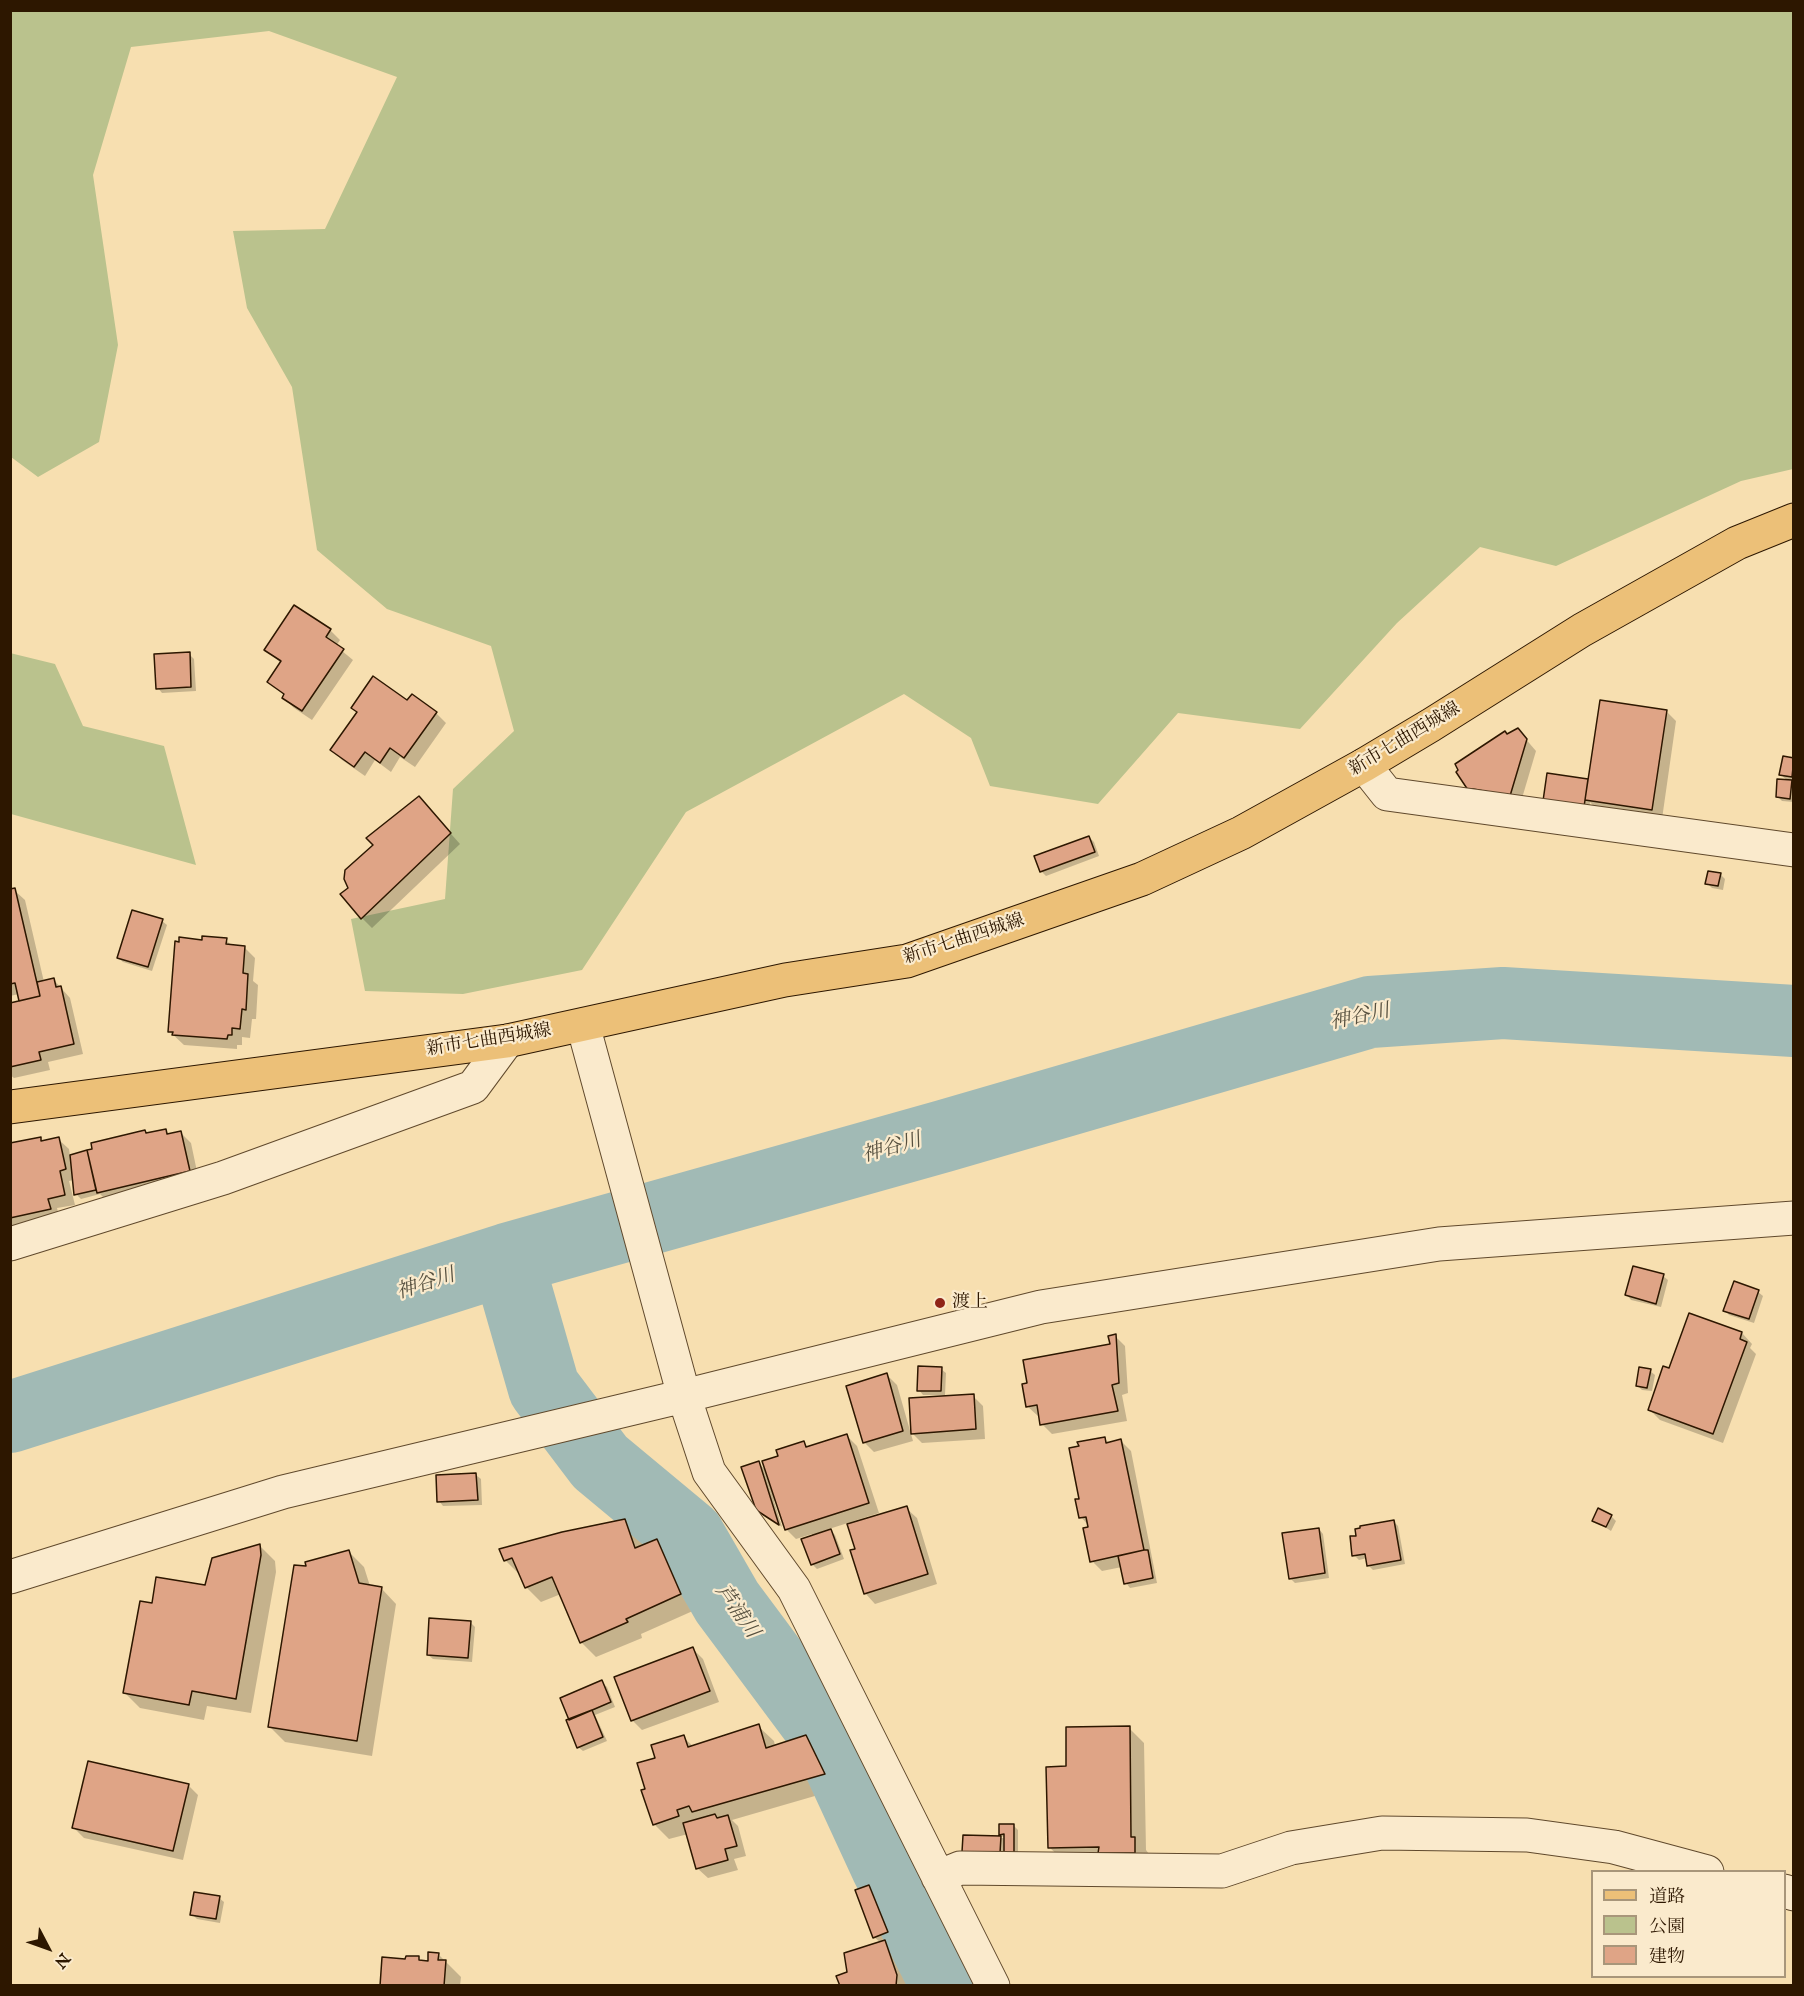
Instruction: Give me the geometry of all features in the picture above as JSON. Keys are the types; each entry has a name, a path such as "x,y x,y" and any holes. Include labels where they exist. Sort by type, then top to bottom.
{"main road":[{"name":"新市七曲西城線","path":"10,1107 507,1041 786,981 907,961 1142,879 1241,833 1364,765 1582,630 1737,543 1794,520"}],"street":[{"path":"1364,765 1387,794 1794,850"},
{"path":"583,1025 681,1386 709,1472 794,1589 938,1877 987,1984"},
{"path":"10,1244 223,1178 473,1088 507,1041"},
{"path":"10,1577 283,1492 608,1415 681,1386 1053,1305 1439,1244 1794,1218"},
{"path":"938,1877 960,1868 1222,1871 1291,1848 1382,1833 1527,1835 1614,1848 1699,1870"}],"green space":[{"path":"10,11 1793,11 1793,469 1741,481 1556,566 1480,547 1397,623 1300,729 1178,713 1098,804 990,786 971,738 904,694 686,812 582,970 463,994 365,991 351,919 445,899 453,789 514,731 491,646 387,609 317,550 292,387 247,308 233,231 325,229 397,77 269,31 131,47 93,175 118,345 99,442 38,477 11,457"},
{"path":"10,653 55,664 83,726 164,746 196,865 11,814"}],"building":[{"path":"294,605 331,629 326,637 344,649 302,711 282,698 284,694 267,682 281,661 264,650"},
{"path":"190,652 191,687 156,689 154,654"},
{"path":"373,676 407,700 412,694 437,712 404,758 390,748 380,763 365,752 354,767 330,750 357,712 351,708"},
{"path":"1600,700 1667,710 1652,810 1585,800"},
{"path":"1518,728 1527,739 1510,796 1468,790 1456,772 1458,770 1455,764 1505,731 1507,734"},
{"path":"1783,756 1794,758 1792,777 1779,775"},
{"path":"1547,773 1588,779 1584,807 1543,801"},
{"path":"1777,779 1792,780 1790,799 1776,797"},
{"path":"419,796 451,833 361,919 340,894 348,888 344,879 345,870 373,845 366,838"},
{"path":"1089,836 1095,852 1040,872 1034,856"},
{"path":"1708,871 1721,873 1718,886 1705,884"},
{"path":"15,888 40,996 19,1001 15,983 10,984 10,889"},
{"path":"132,910 163,919 148,967 117,958"},
{"path":"202,936 227,938 226,944 245,946 243,973 248,974 246,1010 242,1009 240,1029 232,1028 232,1035 228,1035 227,1039 172,1035 173,1032 168,1032 175,941 179,942 179,937 202,940"},
{"path":"54,978 56,987 61,986 74,1044 39,1052 41,1060 10,1067 10,1003 40,996 37,982"},
{"path":"166,1129 167,1134 181,1131 190,1171 97,1193 87,1150 92,1149 91,1143 145,1130 146,1133"},
{"path":"41,1137 41,1141 59,1137 66,1169 60,1171 65,1195 48,1199 51,1209 10,1218 10,1143"},
{"path":"87,1150 96,1190 74,1195 70,1155"},
{"path":"1633,1266 1664,1274 1656,1304 1625,1295"},
{"path":"1734,1281 1759,1290 1749,1319 1723,1311"},
{"path":"1689,1313 1742,1332 1740,1339 1747,1342 1713,1434 1648,1410 1663,1366 1669,1368"},
{"path":"1116,1334 1119,1383 1112,1385 1118,1411 1040,1425 1037,1405 1026,1407 1022,1384 1027,1383 1023,1360 1110,1344 1108,1336"},
{"path":"918,1366 942,1367 941,1391 917,1391"},
{"path":"1639,1367 1651,1369 1647,1388 1636,1386"},
{"path":"887,1373 903,1431 863,1443 846,1386"},
{"path":"974,1394 976,1429 911,1434 909,1398"},
{"path":"847,1434 869,1503 785,1530 762,1461 778,1456 776,1450 804,1441 806,1447"},
{"path":"1105,1437 1106,1443 1121,1439 1144,1550 1090,1562 1083,1528 1088,1527 1086,1517 1079,1518 1075,1499 1079,1499 1069,1448 1079,1446 1077,1442"},
{"path":"759,1461 779,1525 756,1510 741,1467"},
{"path":"476,1473 478,1500 437,1502 436,1475"},
{"path":"907,1506 928,1574 864,1594 850,1550 855,1549 847,1524"},
{"path":"1598,1508 1612,1515 1606,1527 1592,1521"},
{"path":"625,1519 635,1548 657,1539 681,1594 626,1619 628,1622 580,1643 552,1577 525,1588 512,1558 504,1561 499,1549 562,1532"},
{"path":"1394,1520 1401,1560 1367,1566 1365,1554 1352,1556 1350,1536 1356,1536 1355,1529"},
{"path":"1319,1528 1325,1573 1289,1579 1282,1533"},
{"path":"831,1529 840,1554 811,1565 801,1539"},
{"path":"260,1544 261,1555 236,1699 192,1691 189,1705 123,1693 140,1601 152,1603 156,1577 205,1585 212,1558"},
{"path":"349,1550 359,1583 382,1587 357,1741 268,1727 294,1565 306,1566 305,1562"},
{"path":"1148,1550 1153,1578 1124,1584 1118,1556"},
{"path":"429,1618 471,1621 468,1658 427,1655"},
{"path":"693,1647 710,1691 631,1721 614,1677"},
{"path":"602,1680 611,1702 569,1720 560,1698"},
{"path":"592,1710 603,1737 577,1748 566,1720"},
{"path":"759,1724 766,1748 806,1735 825,1774 692,1812 689,1806 677,1810 679,1816 653,1825 641,1790 645,1789 637,1763 655,1758 651,1745 684,1735 688,1747"},
{"path":"1130,1726 1131,1837 1135,1837 1135,1853 1098,1853 1099,1847 1048,1848 1046,1767 1066,1766 1066,1727"},
{"path":"88,1761 189,1784 173,1851 72,1828"},
{"path":"715,1814 717,1818 728,1815 737,1846 725,1849 728,1860 696,1869 683,1823"},
{"path":"999,1824 1014,1824 1014,1854 1004,1854 1004,1834 999,1835"},
{"path":"963,1835 1001,1836 1000,1853 962,1852"},
{"path":"869,1885 888,1932 873,1938 855,1890"},
{"path":"194,1892 220,1896 216,1919 190,1915"},
{"path":"885,1940 897,1975 896,1986 840,1986 836,1976 847,1972 844,1953"},
{"path":"428,1952 439,1953 438,1960 446,1960 444,1986 380,1986 382,1957 405,1959 406,1956 419,1956 419,1960 428,1961"}],"waterway":[{"name":"神谷川","path":"10,1417 507,1259 944,1136 1370,1012 1503,1003 1794,1021"},
{"name":"芦浦川","path":"507,1259 544,1388 600,1462 689,1536 727,1602 826,1735 886,1865 947,1986"}],"place":[{"name":"渡上","path":"940,1303"}]}
